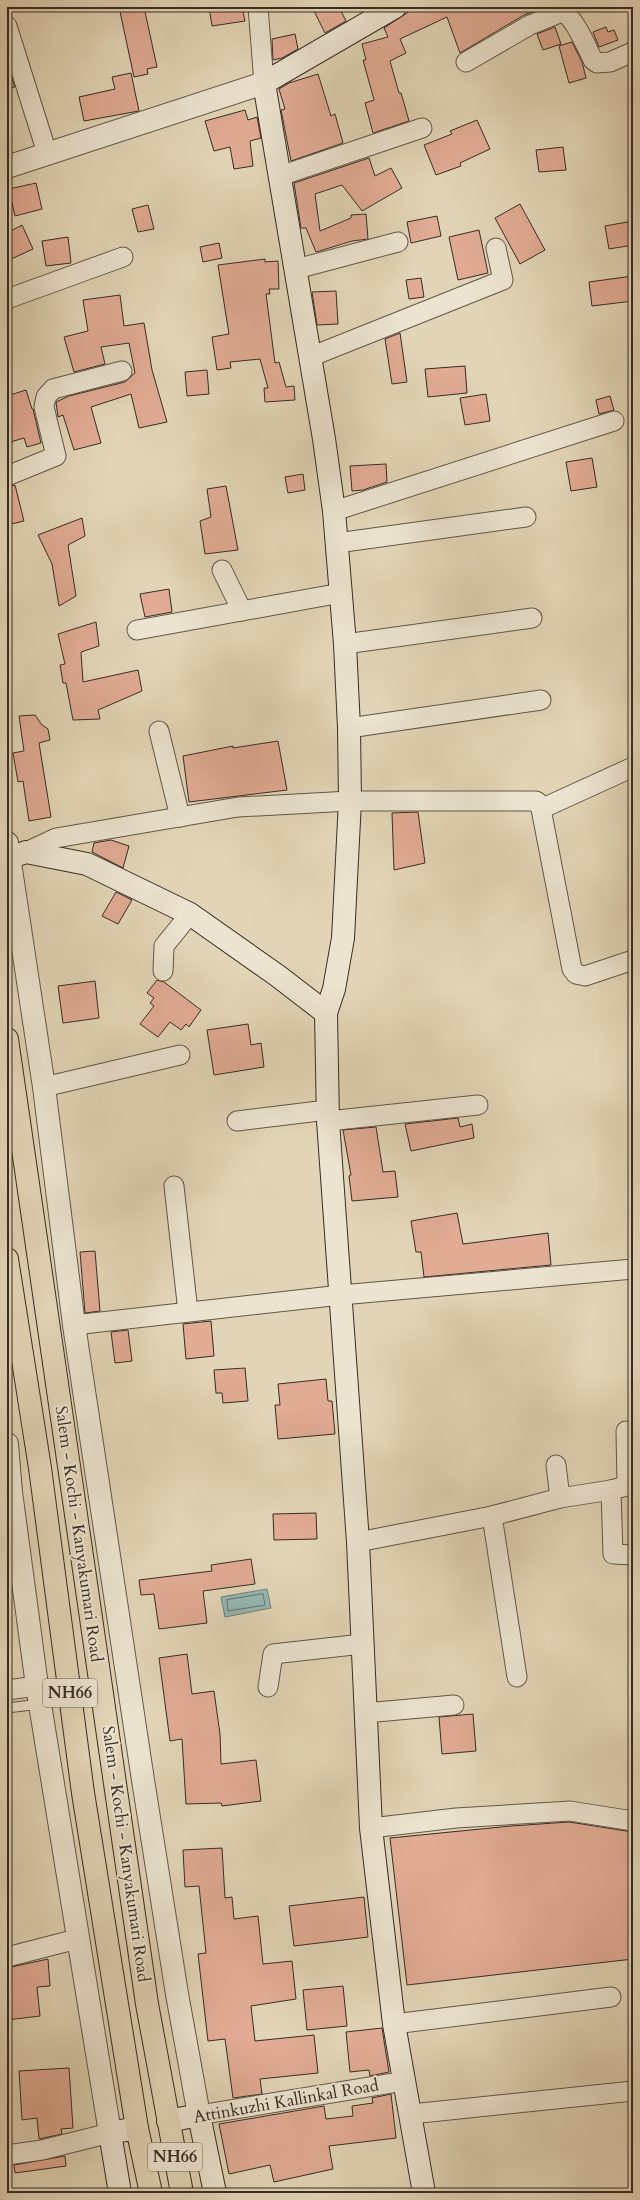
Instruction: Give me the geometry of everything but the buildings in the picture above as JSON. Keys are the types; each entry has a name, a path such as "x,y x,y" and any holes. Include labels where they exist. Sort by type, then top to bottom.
{"highway":[{"name":"Salem - Kochi - Kanyakumari Road","path":"7,1039 147,2004 182,2193"},
{"name":"Salem - Kochi - Kanyakumari Road","path":"7,1259 40,1468 83,1792 138,2128 151,2193"}],"main road":[{"path":"7,168 47,153 264,83 395,7"},
{"path":"264,83 324,439 334,511 345,644 349,728 350,801 343,938 334,988 326,1013 328,1115 358,1542 365,1713 372,1828 394,2024 424,2193"},
{"path":"215,2193 177,1994 74,1325 44,1087 12,853 87,864 190,914 278,976 326,1013"},
{"path":"7,1444 9,1492 39,1695 77,1939 120,2193"},
{"name":"Attinkuzhi Kallinkal Road","path":"168,2121 200,2115"},
{"path":"110,2133 138,2128"}],"street":[{"path":"258,7 264,83"},
{"path":"466,62 530,25 562,12 567,14 573,21 593,60 597,63 610,62 633,52"},
{"path":"7,26 47,153"},
{"path":"280,176 422,128"},
{"path":"296,269 398,242"},
{"path":"310,357 503,280 496,248"},
{"path":"7,299 123,258"},
{"path":"7,476 56,456 44,407 46,397 53,389 122,371"},
{"path":"334,511 614,421"},
{"path":"337,543 526,517"},
{"path":"222,570 242,611"},
{"path":"137,630 341,593"},
{"path":"345,644 532,618"},
{"path":"349,728 541,700"},
{"path":"159,731 180,817"},
{"path":"541,808 633,767"},
{"path":"12,853 56,838 238,807 350,801 530,800 540,804 541,808 572,969 576,974 585,976 633,960"},
{"path":"164,971 164,946 190,914"},
{"path":"44,1087 180,1055"},
{"path":"238,1121 478,1105"},
{"path":"174,1186 188,1312"},
{"path":"74,1325 341,1295 633,1270"},
{"path":"358,1542 492,1516 560,1498 627,1486 626,1431"},
{"path":"556,1465 560,1498"},
{"path":"611,1490 613,1554 633,1555"},
{"path":"492,1516 518,1677"},
{"path":"268,1687 273,1654 362,1644"},
{"path":"7,1690 39,1695"},
{"path":"365,1713 454,1705"},
{"path":"372,1828 456,1818 570,1811 633,1821"},
{"path":"7,1957 77,1939"},
{"path":"394,2024 611,1997"},
{"name":"Attinkuzhi Kallinkal Road","path":"200,2115 405,2081"},
{"path":"411,2114 633,2091"},
{"path":"7,2155 42,2150 110,2133"}],"lane":[{"path":"7,1708 39,1695"}],"water":[{"path":"267,1589 271,1608 225,1617 221,1597"}]}
